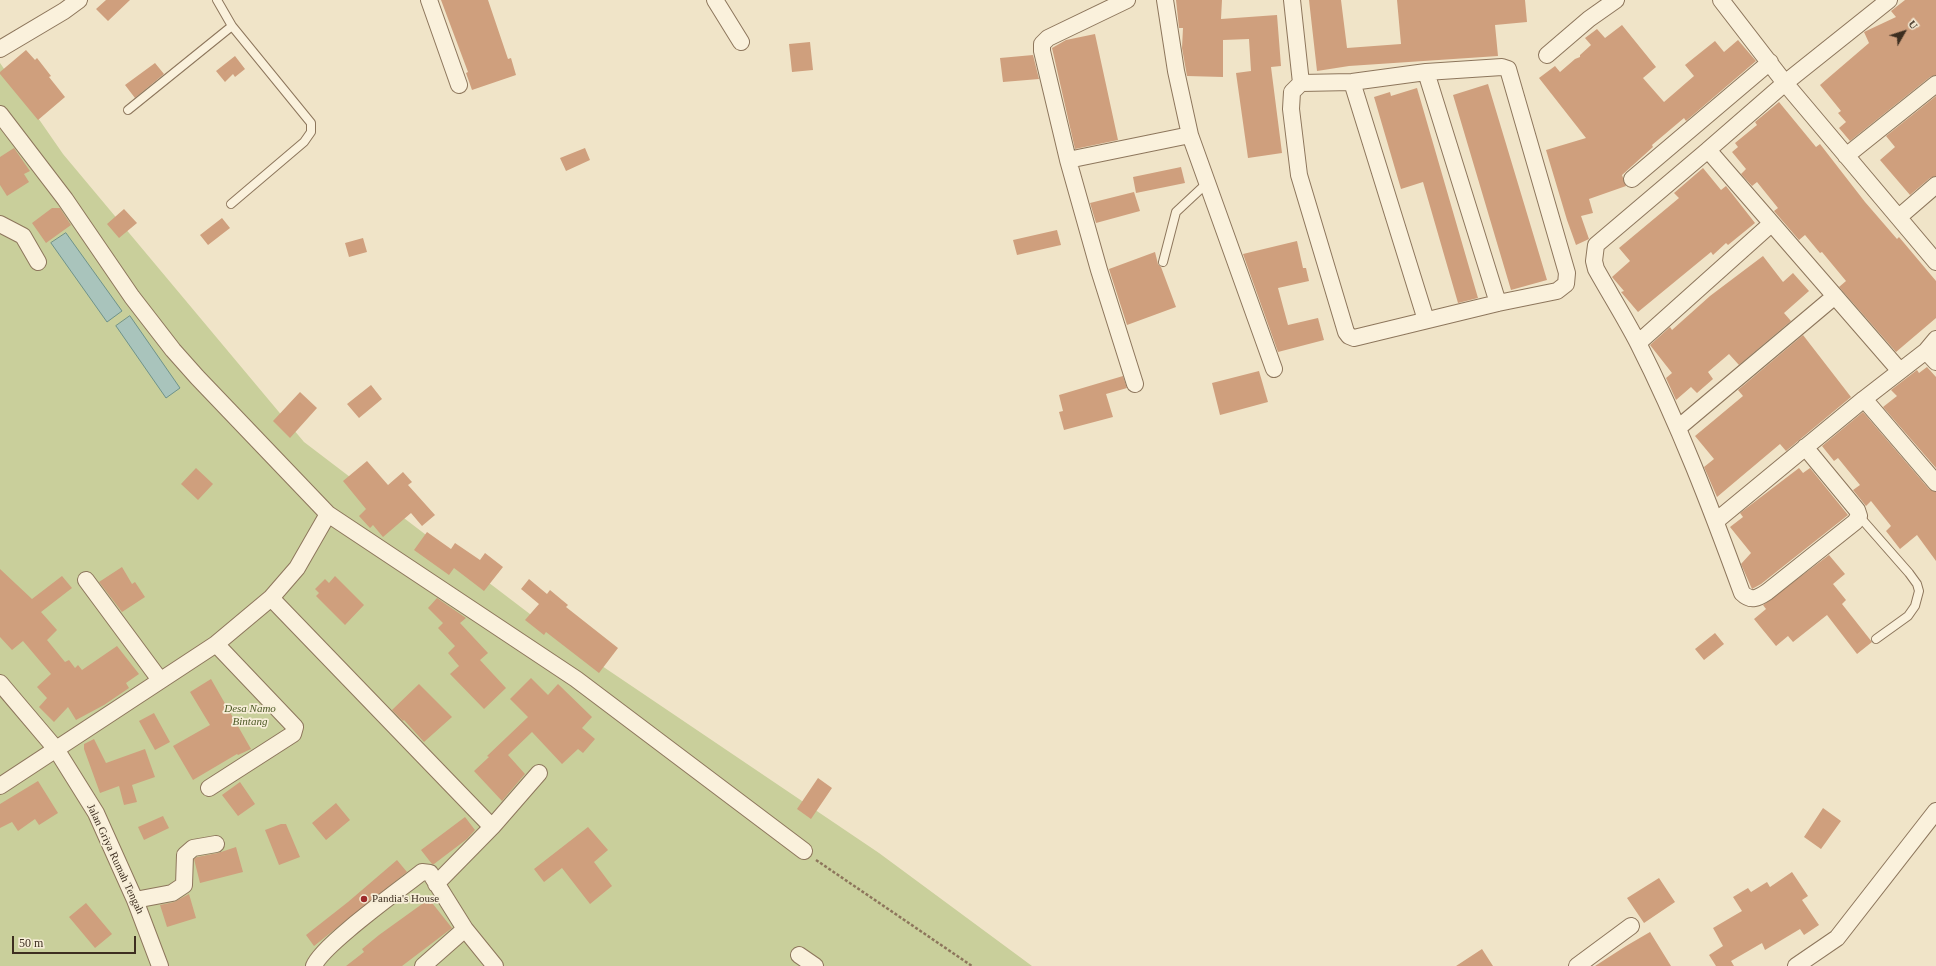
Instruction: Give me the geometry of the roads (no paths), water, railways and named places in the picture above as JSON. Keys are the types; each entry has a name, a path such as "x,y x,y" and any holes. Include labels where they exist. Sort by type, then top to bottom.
{"street":[{"path":"0,49 64,11 79,0"},
{"path":"429,0 459,85"},
{"path":"715,0 741,42"},
{"path":"1127,0 1048,38 1042,44 1042,50 1068,160 1099,270 1136,384"},
{"path":"1165,0 1176,71 1190,135 1206,184 1274,369"},
{"path":"1292,0 1301,82"},
{"path":"1547,55 1589,19 1616,0"},
{"path":"1721,0 1785,83 1936,262"},
{"path":"1805,447 1857,510 1859,516 1855,522 1767,592 1755,599 1750,599 1742,593 1716,521 1678,428 1638,343 1596,269 1594,261 1596,245 1785,83 1889,0"},
{"path":"1632,178 1770,62"},
{"path":"1504,67 1509,72 1514,85 1567,273 1566,284 1557,291 1498,303 1354,338 1349,336 1346,332 1298,175 1291,109 1292,92 1301,82 1352,82 1426,72 1504,67"},
{"path":"1426,72 1498,303"},
{"path":"1352,82 1426,320"},
{"path":"1846,156 1936,84"},
{"path":"0,114 65,199 132,297 173,350 328,514 576,679 804,851"},
{"path":"1068,160 1190,135"},
{"path":"1708,150 1900,372"},
{"path":"1899,217 1936,185"},
{"path":"0,224 23,236 38,262"},
{"path":"1638,343 1771,224"},
{"path":"1678,428 1835,296"},
{"path":"1716,521 1864,399 1900,372 1933,351"},
{"path":"1864,399 1936,483"},
{"path":"0,786 216,644 271,598 298,568 328,514"},
{"path":"86,580 160,680"},
{"path":"271,598 492,827"},
{"path":"209,788 293,734 295,727 216,644"},
{"name":"Jalan Griya Rumah Tengah","path":"0,683 56,749 96,813 135,900 160,966"},
{"path":"436,884 492,827 540,773"},
{"path":"1796,966 1837,938 1936,811"},
{"path":"135,900 172,893 184,885 185,855 193,848 216,844"},
{"path":"314,966 328,949 355,925 422,872 430,873 465,928 495,966"},
{"path":"1577,966 1632,926"},
{"path":"423,966 465,928"},
{"path":"799,955 815,966"}],"lane":[{"path":"217,0 232,26 311,123 311,132 304,142 231,204"},
{"path":"128,110 232,26"},
{"path":"1163,262 1176,212 1206,184"},
{"path":"1859,516 1909,573 1917,584 1919,591 1915,606 1908,616 1876,639"}],"water":[{"path":"66,233 122,311 107,322 51,243"},
{"path":"130,316 180,388 166,398 116,326"}],"place":[{"name":"Pandia's House","path":"364,899"}],"park label":[{"name":"Desa Namo Bintang","path":"250,715"}]}
